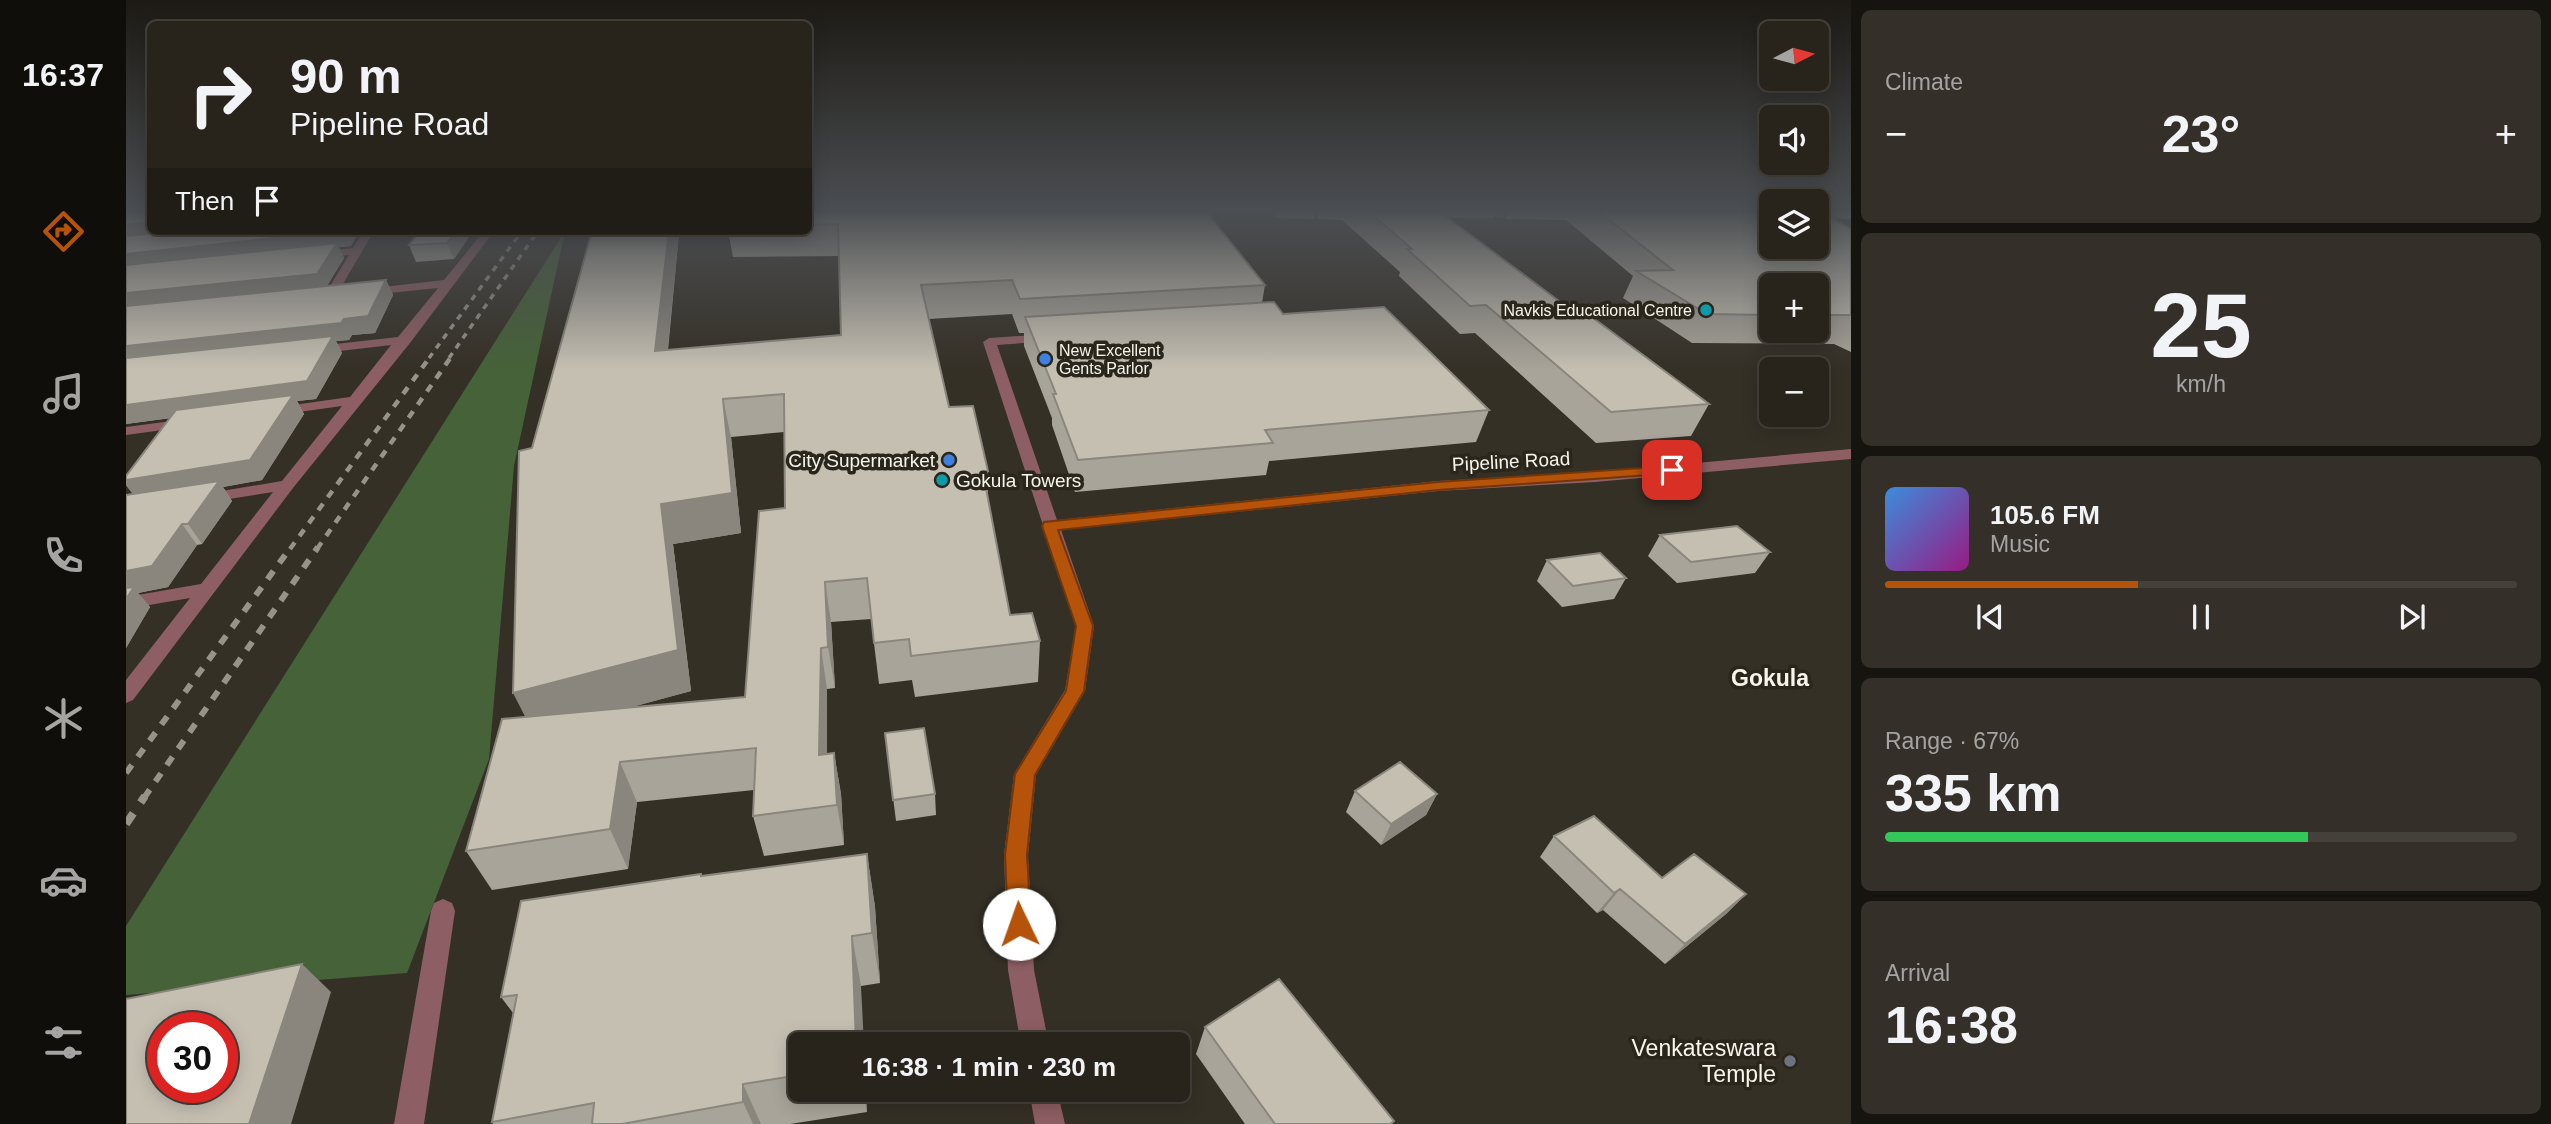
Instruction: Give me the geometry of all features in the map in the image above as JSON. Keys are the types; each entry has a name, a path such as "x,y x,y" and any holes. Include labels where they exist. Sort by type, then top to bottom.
{"street":[{"path":"316,297 336,295 350,264"},
{"path":"126,695 463,264"},
{"path":"356,293 449,283"},
{"path":"1033,1032 1020,957 1016,855 1025,774 1075,691 1085,626 989,342 1071,337"},
{"path":"299,351 405,340"},
{"path":"262,413 357,400"},
{"path":"126,430 208,420"},
{"name":"Pipeline Road","path":"1049,526 1438,486 1595,477 1851,454"},
{"path":"193,500 288,485"},
{"path":"126,603 209,589"},
{"path":"410,1124 443,911"},
{"path":"1045,1102 1050,1124"}],"green space":[{"path":"544,264 558,264 514,466 489,759 407,973 126,995 126,926"}],"building":[{"path":"323,264 317,274 126,293 126,265"},
{"path":"583,264 665,264 655,351 841,335 839,264 1248,264 1265,285 1020,299 1012,280 921,285 949,407 973,406 988,471 983,472 1010,615 1032,613 1040,641 911,656 909,639 874,643 867,578 825,582 828,647 821,648 819,755 834,753 837,805 753,816 756,748 620,762 610,829 466,851 502,719 745,697 759,511 785,508 784,394 723,399 732,493 661,504 678,650 513,693 519,451 532,448"},
{"path":"1424,264 1510,264 1563,304 1573,303 1709,404 1611,412 1486,305 1470,306"},
{"path":"1666,264 1851,264 1851,315 1829,315 1829,273 1759,273 1759,315 1707,314 1636,271 1673,270"},
{"path":"386,280 368,316 344,319 341,323 126,346 126,306"},
{"path":"1274,302 1283,314 1384,307 1489,410 1265,430 1273,443 1078,460 1053,394 1056,394 1025,317"},
{"path":"333,336 307,381 126,405 126,358"},
{"path":"293,395 250,460 126,480 126,476 176,410"},
{"path":"219,481 188,524 182,524 152,566 126,571 126,495"},
{"path":"1737,526 1770,552 1691,562 1660,535"},
{"path":"1600,553 1626,578 1573,586 1547,560"},
{"path":"134,587 126,599 126,588"},
{"path":"924,728 935,794 893,800 885,733"},
{"path":"1400,762 1437,794 1391,824 1355,791"},
{"path":"1594,816 1662,878 1694,854 1746,894 1685,944 1620,889 1614,893 1554,836"},
{"path":"867,854 872,933 852,936 856,1032 788,1032 788,1077 743,1084 743,1102 622,1124 592,1124 594,1103 492,1122 517,995 501,997 521,901"},
{"path":"302,964 249,1124 126,1124 126,999"},
{"path":"1279,979 1394,1121 1390,1124 1275,1124 1205,1027"}],"railway":[{"path":"429,358 498,264"},
{"path":"449,358 515,264"},
{"path":"290,549 430,357"},
{"path":"317,549 451,357"},
{"path":"126,773 291,547"},
{"path":"144,798 318,547"},
{"path":"126,824 145,796"}],"place":[{"name":"Navkis Educational Centre","path":"1706,310"},
{"name":"New Excellent Gents Parlor","path":"1045,359"},
{"name":"City Supermarket","path":"949,460"},
{"name":"Gokula Towers","path":"942,480"},
{"name":"Venkateswara Temple","path":"1790,1061"}],"district":[{"name":"Gokula","path":"1770,678"}],"route":[{"path":"1019,924 1016,855 1025,774 1075,691 1085,626 1049,526 1438,486 1672,470"}]}
